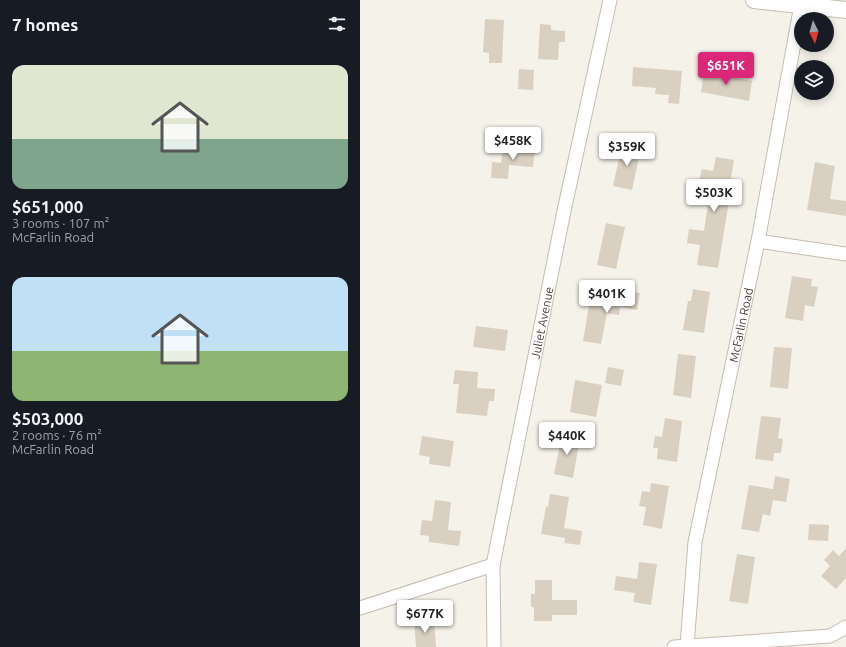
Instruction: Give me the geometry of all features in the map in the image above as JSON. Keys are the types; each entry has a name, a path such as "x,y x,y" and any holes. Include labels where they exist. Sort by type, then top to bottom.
{"street":[{"name":"Juliet Avenue","path":"494,647 492,565 561,227 610,0"},
{"path":"754,0 846,10"},
{"name":"McFarlin Road","path":"687,646 695,542 758,241 801,5"},
{"path":"758,241 846,254"},
{"path":"360,608 492,565"},
{"path":"674,647 830,636 846,627"}],"building":[{"path":"485,19 504,20 502,63 489,63 489,53 483,52"},
{"path":"540,24 551,25 551,30 565,31 565,42 559,42 558,60 538,59"},
{"path":"633,67 682,71 679,104 668,103 669,95 655,94 656,88 632,86"},
{"path":"519,69 534,70 533,90 518,89"},
{"path":"704,72 752,81 749,101 701,92"},
{"path":"622,145 641,148 632,190 613,186"},
{"path":"503,146 535,148 533,167 509,165 508,179 491,178 492,162 501,163"},
{"path":"716,157 734,160 730,183 732,183 718,268 697,265 700,245 687,243 689,229 704,231 708,204 706,204 710,183 699,181 702,169 713,171"},
{"path":"815,162 835,166 830,199 846,201 846,216 807,210"},
{"path":"606,223 625,227 616,269 597,265"},
{"path":"792,276 812,279 811,286 818,287 814,307 805,305 803,321 785,318"},
{"path":"617,289 640,293 637,310 620,307 619,315 607,313 601,344 583,341 590,299 614,303"},
{"path":"693,289 710,292 704,333 683,330 688,301 691,301"},
{"path":"476,326 508,330 505,351 473,347"},
{"path":"774,347 792,348 788,389 770,387"},
{"path":"678,354 696,356 691,398 673,395"},
{"path":"608,367 624,370 621,386 605,383"},
{"path":"455,370 478,372 477,388 495,389 494,401 489,401 487,416 456,413 459,384 453,384"},
{"path":"575,380 602,385 596,417 570,412"},
{"path":"761,416 781,418 778,438 783,439 781,453 774,453 773,461 755,459"},
{"path":"665,418 682,421 677,462 657,459 658,448 653,448 655,436 662,437"},
{"path":"562,434 580,438 573,478 554,474"},
{"path":"422,436 454,441 450,467 429,464 430,457 419,455"},
{"path":"775,476 790,479 786,502 773,500 770,516 763,514 759,532 741,529 749,485 773,489"},
{"path":"651,483 669,486 662,529 643,525 646,507 639,506 642,491 650,492"},
{"path":"550,494 569,497 564,528 582,531 580,545 564,543 565,538 541,534 546,506 548,507"},
{"path":"435,500 451,502 448,530 461,531 459,546 429,542 429,536 420,535 422,520 432,521"},
{"path":"809,524 829,525 828,541 808,540"},
{"path":"846,548 846,578 836,589 821,576 830,566 824,560 833,550 839,556"},
{"path":"737,554 755,557 748,604 729,601"},
{"path":"639,562 657,564 651,605 633,602 635,593 614,590 616,576 637,579"},
{"path":"535,580 552,580 552,600 577,600 577,615 552,615 552,621 534,621 534,607 531,607 531,594 535,594"},
{"path":"434,620 436,647 416,647 414,621"}]}
